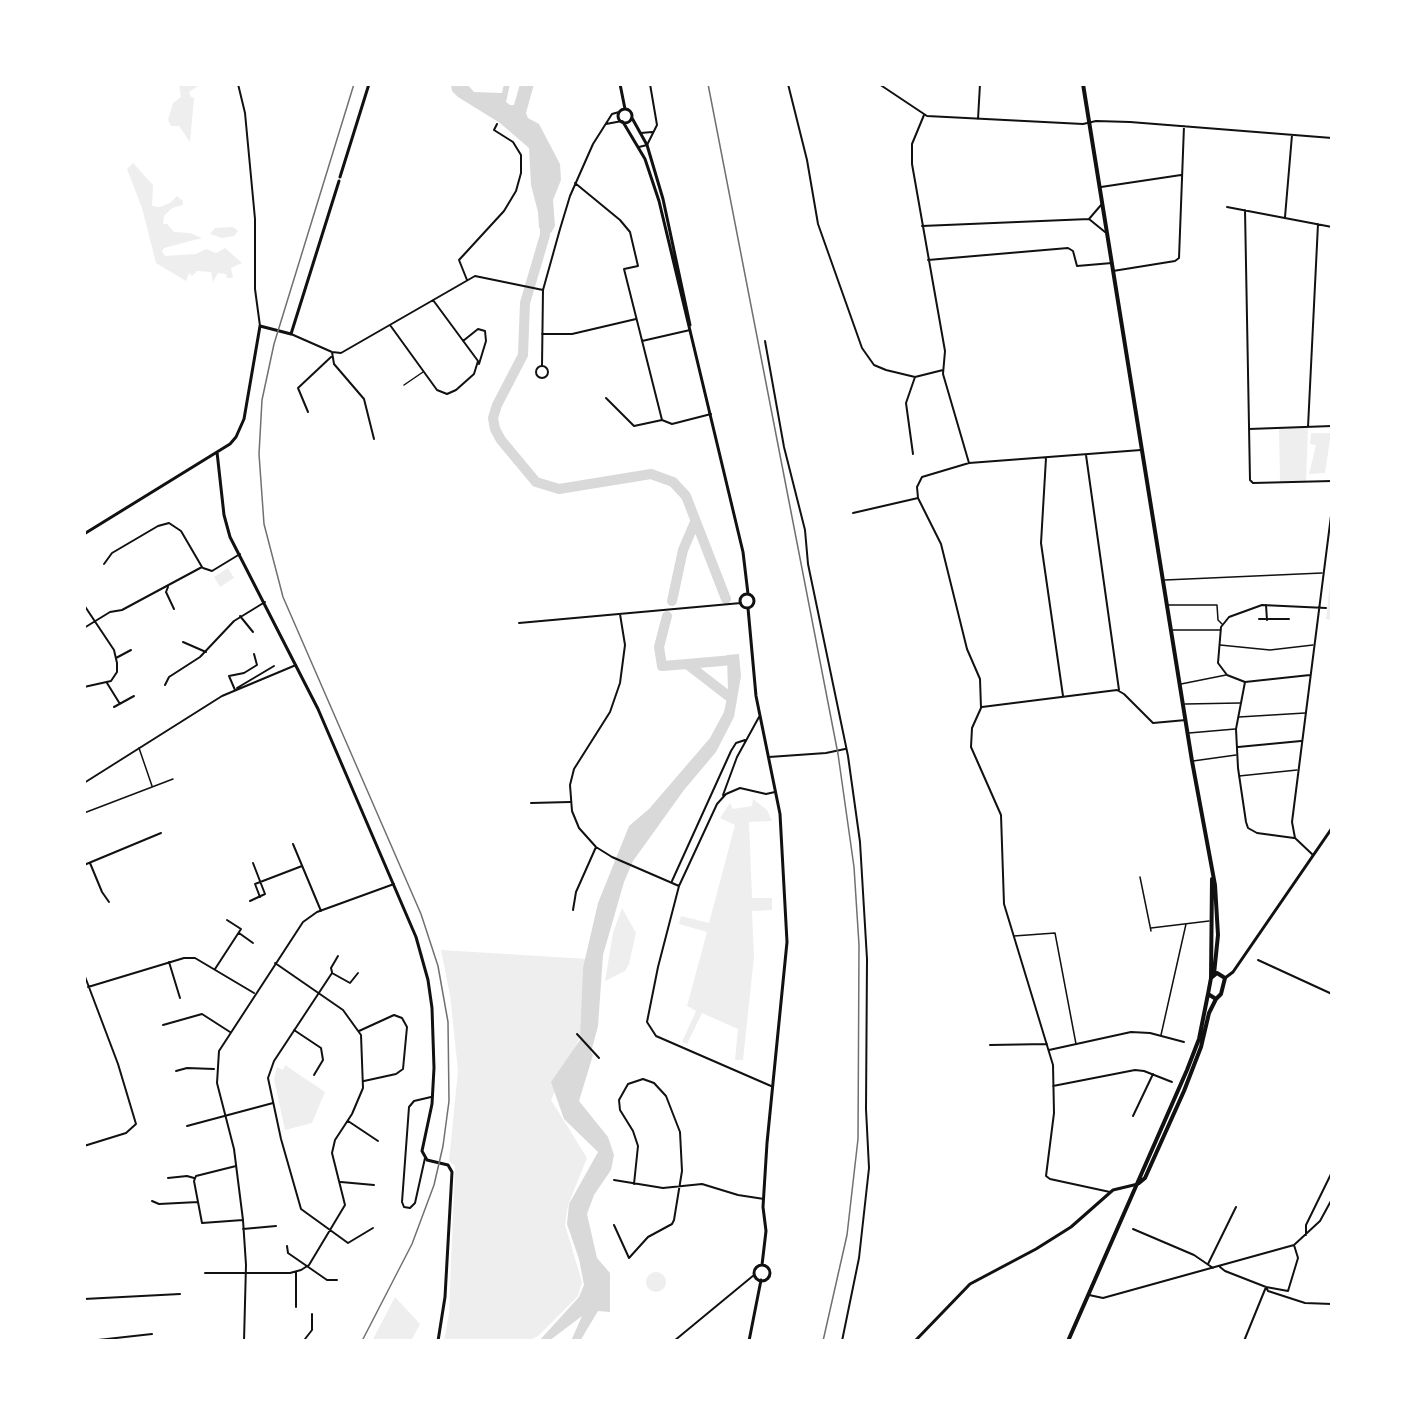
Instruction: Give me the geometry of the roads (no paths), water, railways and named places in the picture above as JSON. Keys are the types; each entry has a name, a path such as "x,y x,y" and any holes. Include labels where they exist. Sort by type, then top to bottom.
{"main road":[{"path":"1068,1341 1193,1054 1212,976 1218,935 1212,876 1083,84"},
{"path":"1212,876 1212,976"},
{"path":"1138,1184 1145,1178 1177,1107 1201,1047 1209,1013 1221,994 1225,978 1221,974 1212,976"},
{"path":"1208,994 1216,999"}],"street":[{"path":"84,534 217,452 233,440 242,425 260,327 255,289 255,219 245,115 238,84"},
{"path":"291,334 369,84"},
{"path":"620,84 625,109"},
{"path":"647,145 658,120 650,84"},
{"path":"788,84 807,160 818,224 862,348 879,368 915,377 943,370"},
{"path":"879,84 924,115 1184,126 1332,138"},
{"path":"978,119 980,84"},
{"path":"542,366 535,372 542,378 548,373 542,366 543,290 575,183 593,144 612,114 625,109 631,111 632,118 647,145 666,212 690,330"},
{"path":"619,112 622,122 639,147 656,187 743,552 748,594"},
{"path":"924,115 914,137 912,152 922,226 945,351 943,370 969,463"},
{"path":"606,124 629,121 632,118"},
{"path":"467,280 459,260 504,211 516,191 522,172 521,155 513,142 494,130 497,124"},
{"path":"1113,271 1178,260 1184,126"},
{"path":"640,133 652,132"},
{"path":"1285,217 1293,135"},
{"path":"639,147 647,145"},
{"path":"1099,188 1181,175"},
{"path":"575,183 628,229 638,266 624,269 662,420"},
{"path":"1089,219 1101,205"},
{"path":"1227,207 1332,226"},
{"path":"1245,210 1251,482 1332,481"},
{"path":"922,226 1089,219 1106,233"},
{"path":"1308,427 1318,224"},
{"path":"928,260 1070,248 1077,267 1112,264"},
{"path":"260,327 291,334 332,352 345,352 467,280 480,276 543,290"},
{"path":"433,300 479,365"},
{"path":"542,333 572,334 636,319"},
{"path":"390,325 437,390 447,394 463,384 479,365 486,341 485,331 478,329 463,340"},
{"path":"642,341 690,330"},
{"path":"765,341 790,479 805,530 808,564 845,749 860,842 866,930 866,1109 870,1161 858,1266 842,1341"},
{"path":"308,412 298,387 331,357 332,352"},
{"path":"331,357 364,399 374,439"},
{"path":"404,385 423,371"},
{"path":"913,454 906,403 915,377"},
{"path":"606,398 634,426 662,420 672,424 711,414"},
{"path":"1249,429 1332,426"},
{"path":"1110,1192 1050,1179 1046,1176 1054,1113 1053,1065 1003,900 1001,815 970,741 972,728 981,708 980,679 962,632 943,550 918,498 917,484 920,479 969,463 1142,450"},
{"path":"217,452 226,523 296,664 394,884 418,943 431,992 434,1041 432,1097 422,1147 425,1158 415,1203 410,1208 405,1207 402,1202 409,1105 432,1097"},
{"path":"1086,454 1119,690 1153,723 1186,720"},
{"path":"1046,457 1041,543 1063,696"},
{"path":"853,513 918,498"},
{"path":"1295,838 1293,822 1297,770 1332,508"},
{"path":"104,564 112,553 158,526 169,523 181,531 202,567 212,571 240,554"},
{"path":"84,628 202,567"},
{"path":"1163,580 1323,573"},
{"path":"168,586 166,592 174,609"},
{"path":"741,603 741,598 748,594"},
{"path":"748,594 754,597 754,602 748,608"},
{"path":"165,685 169,677 206,652 240,616 265,602"},
{"path":"519,623 741,603 748,608 759,717 780,814 786,951 771,1086 764,1199 766,1232 762,1265"},
{"path":"84,605 96,620 116,658 117,672 108,683 84,687"},
{"path":"1167,605 1217,605 1218,620 1222,624"},
{"path":"1266,605 1267,620"},
{"path":"1310,675 1245,682 1227,675 1218,663 1220,630 1229,616 1266,605 1326,608"},
{"path":"620,614 625,645 620,683 610,712 574,769 570,802 579,828 596,847 612,857 679,885"},
{"path":"240,616 253,632"},
{"path":"1259,620 1289,619"},
{"path":"1171,629 1220,630"},
{"path":"183,642 206,652"},
{"path":"1219,645 1270,650 1314,645"},
{"path":"116,658 131,650"},
{"path":"235,690 230,676 244,674 257,665 254,654"},
{"path":"84,783 235,690 296,664"},
{"path":"235,690 243,682 274,666"},
{"path":"1180,684 1227,675"},
{"path":"1245,682 1236,729 1239,776 1248,828 1257,833 1295,838 1313,855"},
{"path":"108,683 120,704"},
{"path":"981,708 1119,690"},
{"path":"114,707 134,696"},
{"path":"1183,704 1241,703"},
{"path":"1238,717 1305,713"},
{"path":"759,717 724,786 723,796 679,885 654,982 648,1019 650,1029 658,1037 771,1086"},
{"path":"1188,733 1236,729"},
{"path":"672,882 733,746 746,740"},
{"path":"1238,747 1301,741"},
{"path":"139,748 153,787"},
{"path":"769,757 826,753 845,749"},
{"path":"1192,761 1238,755"},
{"path":"1239,776 1297,770"},
{"path":"84,813 173,779"},
{"path":"723,796 740,788 766,794 776,792"},
{"path":"531,803 570,802"},
{"path":"1225,978 1233,972 1332,828"},
{"path":"84,865 161,833"},
{"path":"293,844 321,911"},
{"path":"573,910 576,892 596,847"},
{"path":"90,862 102,892 109,902"},
{"path":"250,901 265,893 253,863"},
{"path":"260,897 255,884 302,866"},
{"path":"1140,877 1151,930 1212,922 1218,935"},
{"path":"244,1341 246,1273 243,1220 236,1166 216,1070 219,1051 303,922 321,911 394,884"},
{"path":"215,969 241,929 227,920"},
{"path":"1161,1036 1186,924"},
{"path":"239,933 254,943"},
{"path":"1013,936 1055,933 1076,1044"},
{"path":"338,956 331,968 332,973 269,1072 273,1103 298,1204 305,1214 350,1243 373,1228"},
{"path":"88,987 169,962 195,957 255,994"},
{"path":"1258,960 1332,994"},
{"path":"169,962 180,998"},
{"path":"205,1273 296,1272 307,1266 345,1205 333,1163 333,1147 362,1095 363,1048 359,1031 344,1010 275,963"},
{"path":"332,973 350,983 358,974"},
{"path":"84,974 118,1064 136,1124 126,1133 84,1146"},
{"path":"163,1025 202,1014 230,1032"},
{"path":"359,1031 387,1016 394,1015 402,1018 407,1027 403,1069 396,1074 364,1081"},
{"path":"294,1030 321,1048 323,1059 314,1075"},
{"path":"1049,1050 1131,1032 1184,1042"},
{"path":"578,1034 599,1058"},
{"path":"990,1045 1047,1044"},
{"path":"176,1071 187,1068 216,1070"},
{"path":"1053,1086 1135,1070 1172,1082"},
{"path":"1134,1116 1153,1074"},
{"path":"614,1225 629,1258 648,1237 672,1224 680,1185 683,1152 675,1114 660,1087 643,1079 628,1084 619,1100 620,1110 633,1131 638,1146 634,1184"},
{"path":"187,1126 273,1103"},
{"path":"348,1120 378,1141"},
{"path":"425,1158 448,1165 452,1172 445,1297 438,1341"},
{"path":"168,1178 187,1176 194,1178 236,1166"},
{"path":"1306,1235 1306,1226 1332,1172"},
{"path":"194,1178 202,1223 243,1220"},
{"path":"614,1180 663,1188 702,1184 738,1195 764,1199"},
{"path":"340,1182 374,1185"},
{"path":"915,1341 970,1284 1036,1250 1071,1227 1110,1192 1124,1186 1138,1184"},
{"path":"1089,1295 1103,1298 1294,1245 1320,1221 1332,1199"},
{"path":"152,1201 159,1204 198,1202"},
{"path":"1208,1264 1236,1207"},
{"path":"243,1229 276,1226"},
{"path":"1133,1229 1181,1249 1213,1268"},
{"path":"1220,1267 1225,1272 1266,1287 1288,1291 1298,1258 1294,1245"},
{"path":"286,1246 288,1253 327,1280 337,1280"},
{"path":"674,1341 754,1275 756,1268 762,1265"},
{"path":"761,1280 767,1278 769,1273 762,1265"},
{"path":"296,1272 296,1307"},
{"path":"754,1275 761,1280"},
{"path":"749,1341 761,1280"},
{"path":"1266,1287 1268,1291 1297,1301 1332,1304"},
{"path":"1244,1341 1266,1287"},
{"path":"84,1299 180,1294"},
{"path":"237,1341 304,1340 312,1330 312,1314"},
{"path":"89,1341 152,1334"}],"waterway":[{"path":"545,217 545,235 525,303 523,355 497,405 493,418 495,429 501,440 536,482 559,489 651,474 673,482 686,496 726,599"},
{"path":"672,601 683,550 695,522"},
{"path":"667,616 659,647 662,666 687,664 731,698"},
{"path":"687,664 733,660"}],"railway":[{"path":"354,84 274,344 262,400 259,454 264,524 283,597 421,914 438,966 448,1022 449,1101 443,1146 434,1185 412,1244 362,1341"},
{"path":"708,84 838,754 854,867 859,945 858,1139 847,1235 823,1341"}]}
